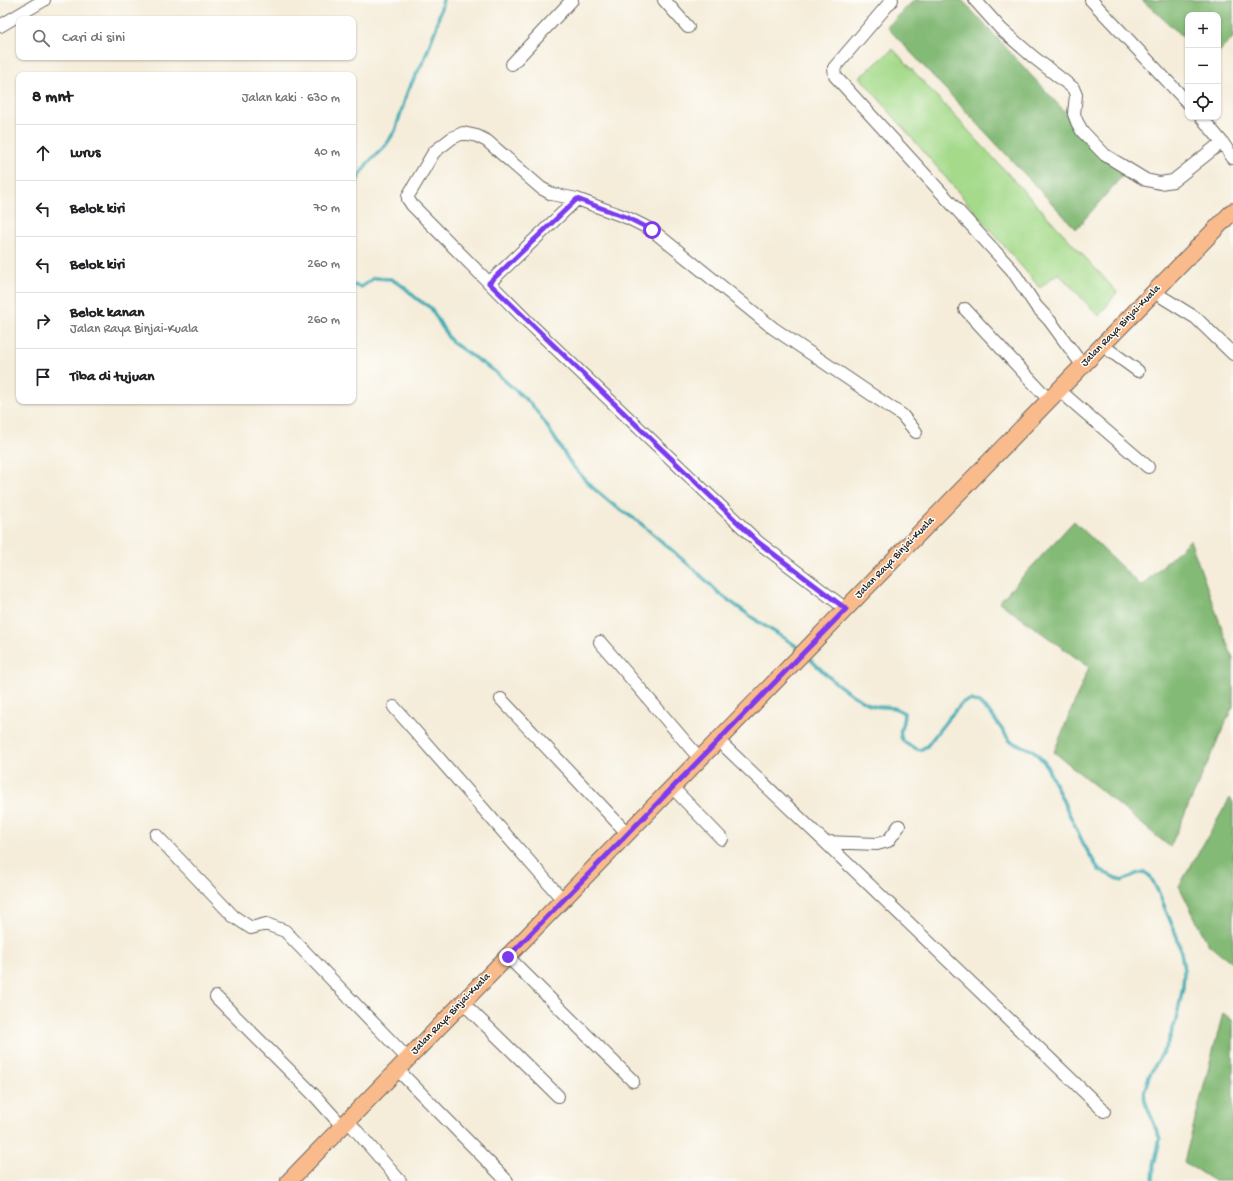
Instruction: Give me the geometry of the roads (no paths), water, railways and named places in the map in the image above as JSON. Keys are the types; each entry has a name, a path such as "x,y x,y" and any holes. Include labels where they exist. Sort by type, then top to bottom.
{"main road":[{"name":"Jalan Raya Binjai-Kuala","path":"289,1181 1233,211"}],"street":[{"path":"17,16 44,0"},
{"path":"512,64 572,0"},
{"path":"664,0 688,27"},
{"path":"892,0 834,68 835,76 1012,270 1036,306 1050,321 1083,366"},
{"path":"975,0 1001,29 1032,56 1073,88 1076,95 1074,114 1082,131 1106,155 1146,180 1160,183 1173,181 1222,142"},
{"path":"1091,0 1185,100"},
{"path":"0,26 16,17"},
{"path":"1203,120 1222,142 1233,158"},
{"path":"846,609 758,542 489,283 412,205 408,199 416,181 434,152 452,138 463,133 476,136 487,141 541,188 552,194 577,199 628,218 652,230 773,328 902,414 916,432"},
{"path":"489,283 577,199"},
{"path":"1154,292 1196,318 1233,354"},
{"path":"966,309 1054,395 1148,466"},
{"path":"1102,345 1138,371"},
{"path":"600,642 700,759"},
{"path":"501,699 627,833"},
{"path":"394,707 563,900"},
{"path":"718,740 1104,1111"},
{"path":"672,787 722,839"},
{"path":"825,842 877,844 888,841 899,826"},
{"path":"156,835 233,916 241,922 251,928 266,924 285,931 507,1181"},
{"path":"508,957 633,1081"},
{"path":"216,997 316,1097 345,1123 400,1181"},
{"path":"462,1002 558,1096"}],"waterway":[{"path":"356,184 367,164 385,146 395,131 408,90 424,60 436,28 443,0"},
{"path":"356,286 361,287 374,278 391,279 431,308 453,343 494,371 532,405 571,464 592,487 612,504 639,522 720,594 801,650"},
{"path":"807,656 837,684 862,701 879,707 894,708 904,713 901,738 912,747 920,750 927,746 963,702 971,700 979,703 991,714 1010,741 1034,751 1045,763 1084,845 1099,870 1122,881 1144,872 1150,876 1158,891 1177,937 1184,970 1183,987 1176,1020 1168,1043 1149,1076 1144,1092 1145,1101 1160,1139 1154,1165 1153,1181"}]}
